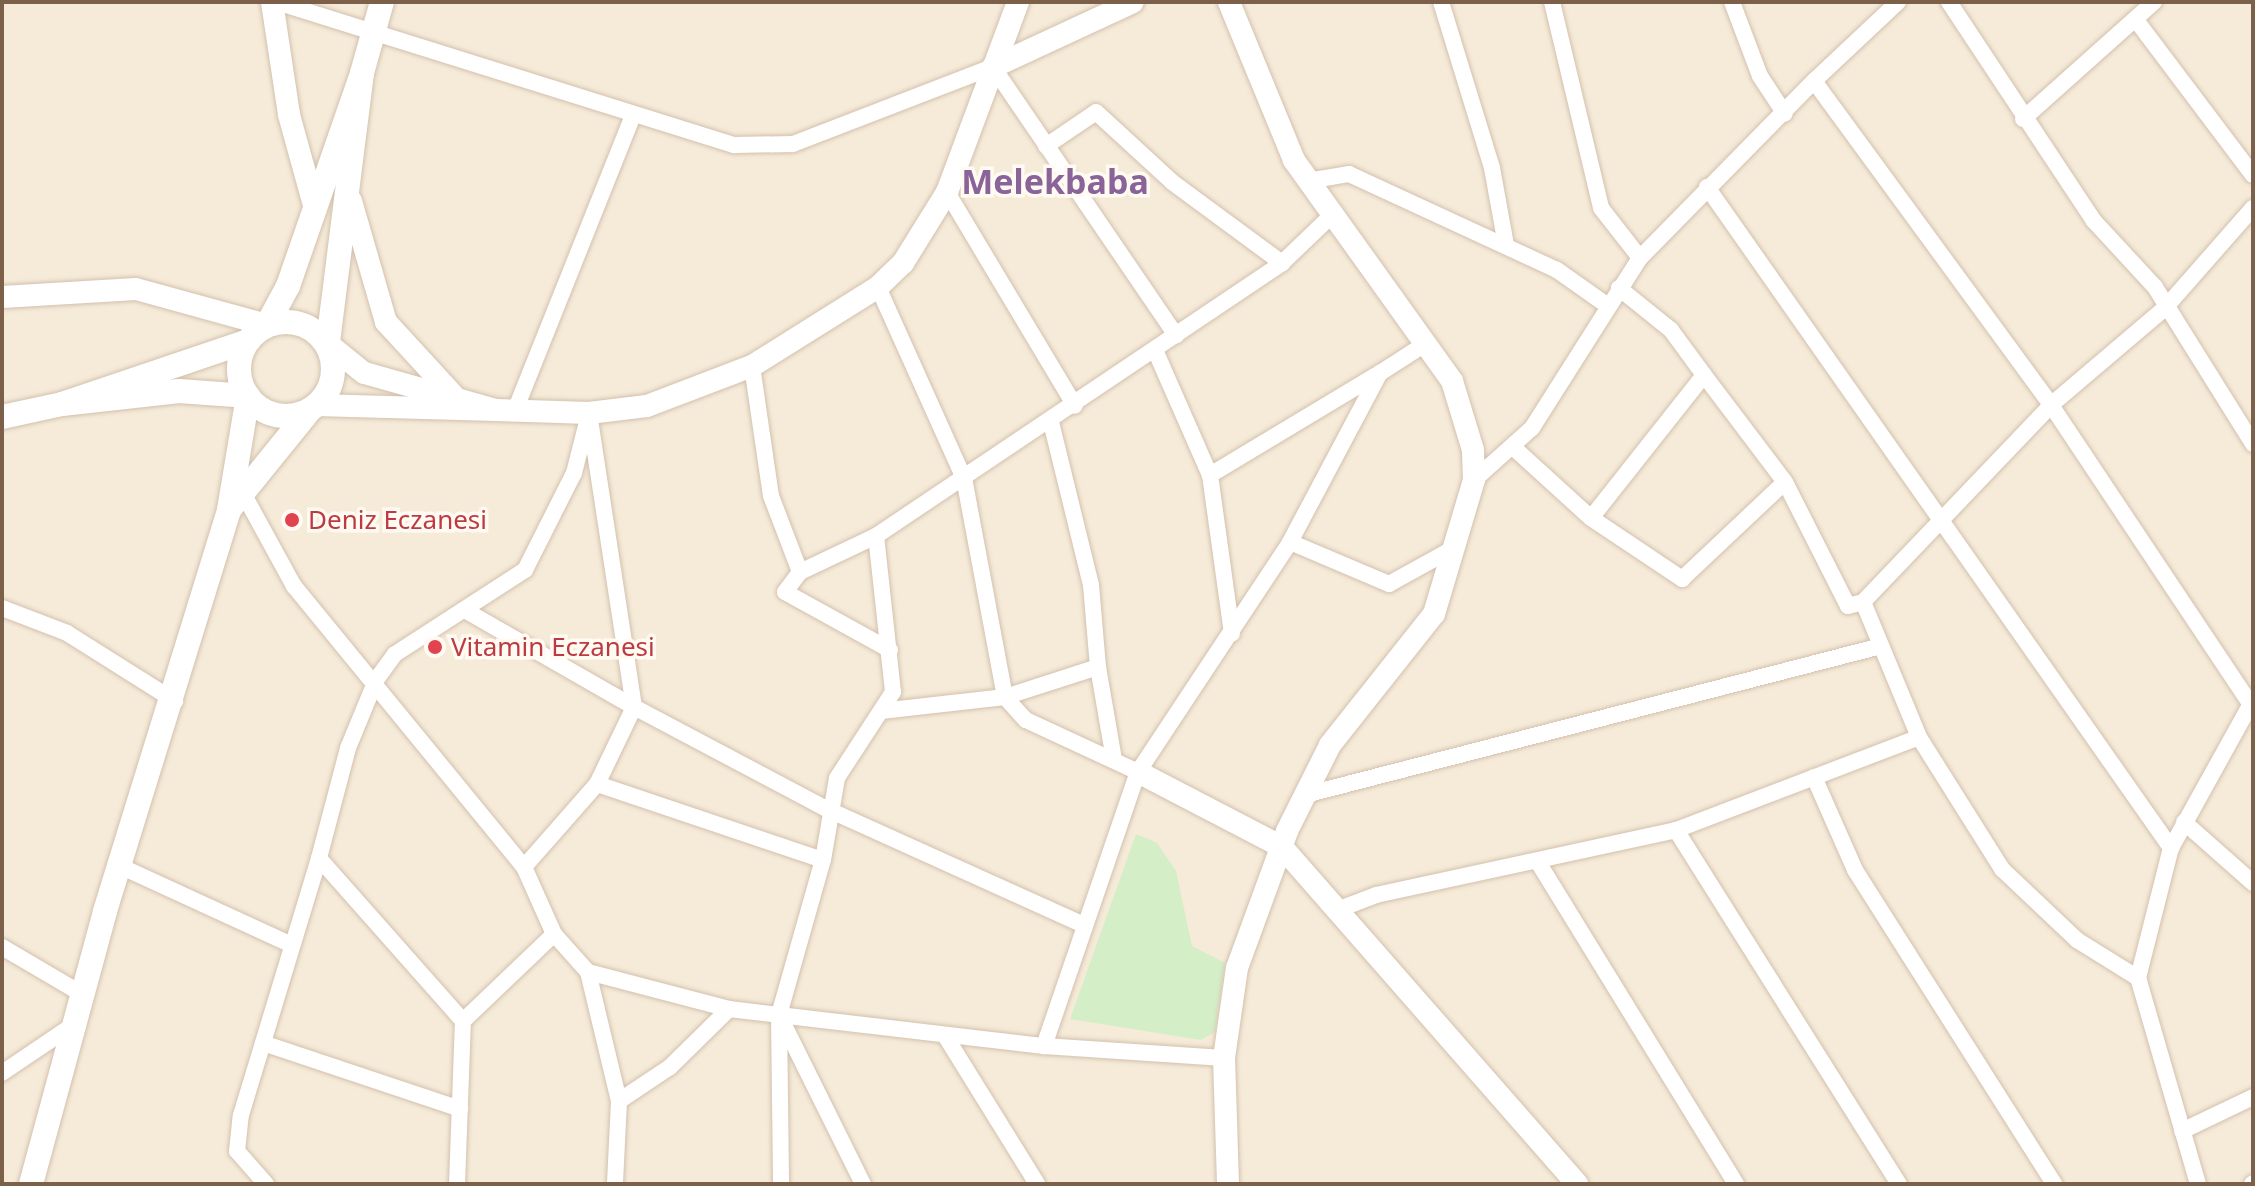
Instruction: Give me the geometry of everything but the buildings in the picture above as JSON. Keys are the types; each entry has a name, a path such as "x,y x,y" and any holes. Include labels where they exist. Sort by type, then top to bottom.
{"main road":[{"path":"31,1184 73,1025 120,866 236,502 248,396 239,367 315,209 362,73 382,2"},
{"path":"236,502 331,383 328,344 351,201 362,73"},
{"path":"62,404 258,333 305,326 328,344"},
{"path":"2,417 62,404 179,391 248,396 282,416 313,408"}],"street":[{"path":"315,209 289,115 274,2 734,145 793,144 993,67 1133,2"},
{"path":"313,408 589,413 647,406 752,366 878,287 903,263 947,192 1018,2"},
{"path":"1228,1184 1224,1058 1237,968 1282,847 1330,745 1434,614 1474,480 1473,450 1452,381 1308,181 1249,64 1229,2"},
{"path":"1441,2 1492,168 1506,245"},
{"path":"1552,2 1601,208 1640,258"},
{"path":"1732,2 1760,76 1785,114"},
{"path":"1474,480 1514,448 1640,258 1707,187 1898,2"},
{"path":"1949,2 2023,119 2165,308 2253,444"},
{"path":"2023,119 2154,2"},
{"path":"2136,20 2253,175"},
{"path":"993,67 1176,335"},
{"path":"1814,81 2051,405 2252,705 2171,848 2138,978 2198,1184"},
{"path":"1046,146 1096,112 1172,182 1282,263"},
{"path":"505,412 633,115"},
{"path":"1308,181 1349,174 1506,245 1608,306"},
{"path":"1707,187 1942,519 2052,688 2171,848"},
{"path":"947,192 1075,406"},
{"path":"351,201 386,322 455,397"},
{"path":"1619,288 1671,330 1785,482 1848,606 1863,602 2051,405 2165,308 2253,208"},
{"path":"890,650 785,592 800,572 876,536 1075,406 1282,263 1331,216"},
{"path":"878,287 964,478 1005,697 1026,720 1114,760 1282,847 1577,1184"},
{"path":"2,297 136,289 258,333"},
{"path":"328,344 364,373 505,412"},
{"path":"1210,475 1425,344"},
{"path":"1155,350 1210,475 1232,633"},
{"path":"752,366 771,496 800,572"},
{"path":"1044,1046 1138,772 1290,542 1380,373"},
{"path":"1591,518 1704,375"},
{"path":"266,1184 237,1151 263,1043 319,858 348,748 376,680 395,654 509,586 531,561 574,473 589,413"},
{"path":"524,867 597,784 634,707 589,413"},
{"path":"1051,422 1091,585 1098,667 1114,760"},
{"path":"1514,448 1591,518 1682,579 1785,482"},
{"path":"236,502 294,586 376,680 524,867 554,934 588,972 619,1101 615,1184"},
{"path":"781,1184 779,1015 823,860 827,809 837,778 893,692 876,536"},
{"path":"1290,542 1389,584 1456,547"},
{"path":"1863,602 1919,737 2002,869 2077,940 2138,978"},
{"path":"2,608 67,633 175,701"},
{"path":"468,612 634,707 827,809 1084,925"},
{"path":"1305,795 1881,646"},
{"path":"881,711 1005,697 1098,667"},
{"path":"1337,910 1376,895 1676,830 1919,737"},
{"path":"1814,777 1855,870 2054,1184"},
{"path":"597,784 823,860"},
{"path":"2184,822 2253,883"},
{"path":"1676,830 1899,1184"},
{"path":"319,858 463,1021 457,1184"},
{"path":"1538,862 1736,1184"},
{"path":"120,866 292,945"},
{"path":"463,1021 554,934"},
{"path":"2,947 82,994"},
{"path":"588,972 729,1009 946,1037 1224,1058"},
{"path":"619,1101 670,1067 729,1009"},
{"path":"779,1015 863,1184"},
{"path":"2,1073 73,1025"},
{"path":"946,1037 1037,1184"},
{"path":"263,1043 460,1109"},
{"path":"2182,1131 2253,1097"}],"shaded area":[{"path":"2,2 2253,2 2253,1184 2,1184"}],"green space":[{"path":"1136,834 1157,843 1176,871 1192,946 1225,963 1215,1032 1201,1040 1070,1019"}],"place":[{"name":"Deniz Eczanesi","path":"292,520"},
{"name":"Vitamin Eczanesi","path":"435,647"}],"district":[{"name":"Melekbaba","path":"1055,182"}]}
